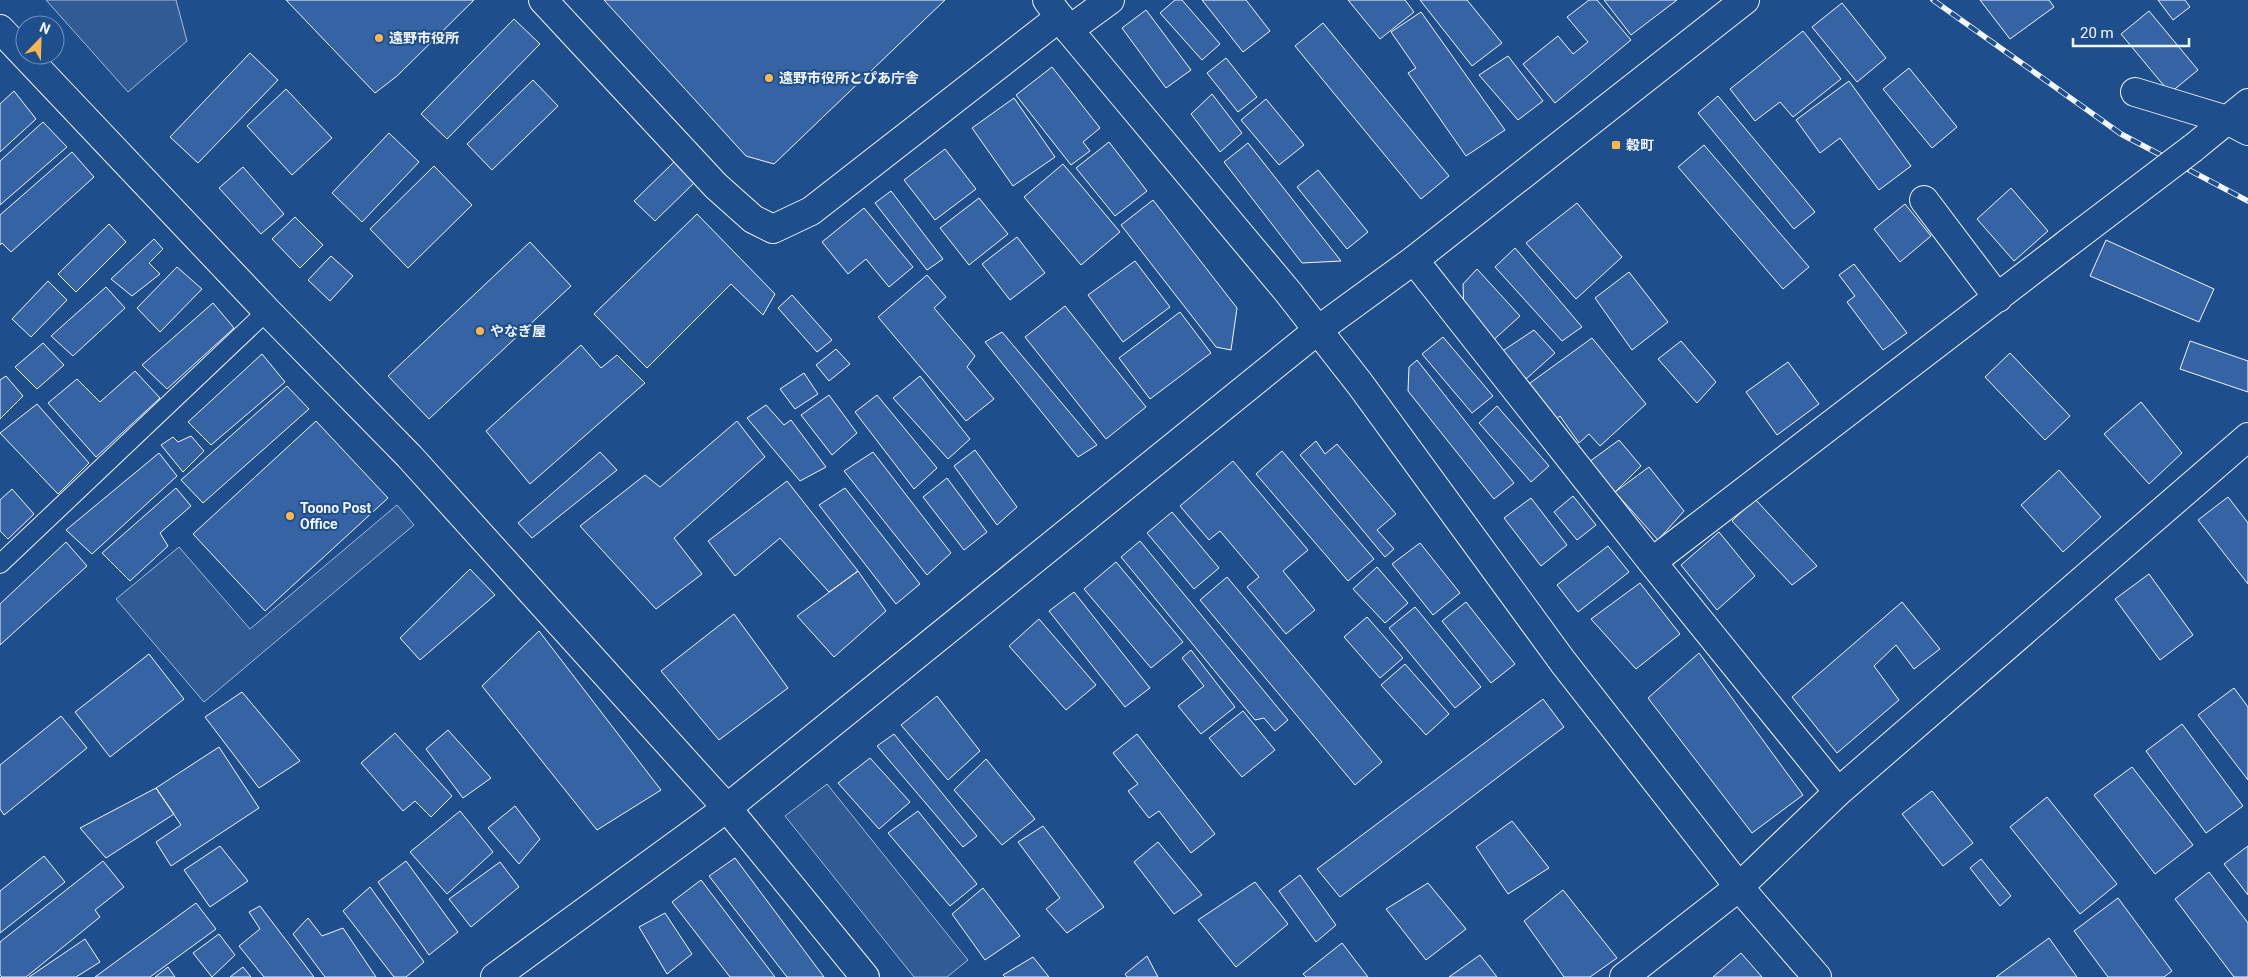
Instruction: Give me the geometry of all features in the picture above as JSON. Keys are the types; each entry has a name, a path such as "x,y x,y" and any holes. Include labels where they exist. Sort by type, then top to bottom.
{"street":[{"path":"543,0 716,186 753,219 773,229 811,211 1059,15 1110,0"},
{"path":"495,977 727,808 1318,330 1414,260 1745,0"},
{"path":"1059,15 1318,330 1563,662 1739,887 1817,977"},
{"path":"0,29 267,311 409,456 727,808 866,977"},
{"path":"2135,92 2237,126"},
{"path":"1652,562 2194,148 2237,126 2248,103"},
{"path":"1924,200 1998,298"},
{"path":"1414,260 1652,562 1838,792"},
{"path":"1624,977 1739,887 1838,792 2248,437"}],"lane":[{"path":"0,564 267,311"}],"shaded area":[{"path":"46,0 176,0 187,41 128,92 65,21 65,15 59,15"},
{"path":"397,505 414,525 204,702 116,599 179,547 250,629"},
{"path":"827,784 968,960 947,977 914,977 785,816"}],"building":[{"name":"遠野市役所","path":"286,0 474,0 397,76 375,93"},
{"name":"遠野市役所とぴあ庁舎","path":"604,0 945,0 774,164 746,156"},
{"path":"1175,0 1182,0 1220,44 1202,60 1160,13"},
{"path":"1202,0 1246,0 1270,31 1243,52"},
{"path":"1348,0 1405,0 1414,12 1380,39"},
{"path":"1420,0 1467,0 1502,43 1472,66"},
{"path":"1589,0 1597,0 1631,40 1555,103 1523,64 1558,36 1573,54 1588,42 1567,17"},
{"path":"1604,0 1677,0 1631,35"},
{"path":"1980,0 2049,0 2054,7 2010,39"},
{"path":"2158,0 2185,0 2190,7 2173,20"},
{"path":"1842,3 1886,58 1857,82 1812,27"},
{"path":"1146,10 1191,70 1166,88 1122,28"},
{"path":"2149,11 2198,70 2170,93 2121,34"},
{"path":"1421,12 1505,130 1466,156 1408,73 1416,68 1391,32"},
{"path":"514,19 540,44 447,139 421,114"},
{"path":"1323,23 1449,176 1421,199 1295,46"},
{"path":"1803,31 1841,79 1793,117 1780,102 1755,121 1730,89"},
{"path":"250,53 278,80 198,163 170,137"},
{"path":"1508,56 1543,101 1518,120 1479,75"},
{"path":"1226,58 1257,97 1238,112 1207,73"},
{"path":"1052,67 1100,128 1083,142 1090,151 1071,165 1016,95"},
{"path":"1909,68 1957,127 1932,148 1883,89"},
{"path":"533,80 558,106 492,170 467,144"},
{"path":"1849,81 1911,166 1879,190 1840,138 1820,153 1796,120"},
{"path":"286,89 332,138 292,175 247,126"},
{"path":"14,91 36,119 0,152 0,104"},
{"path":"1212,94 1242,133 1220,152 1191,114"},
{"path":"1718,96 1815,212 1794,229 1698,113"},
{"path":"1014,98 1055,157 1013,186 972,128"},
{"path":"1266,99 1304,145 1279,165 1241,120"},
{"path":"43,122 67,147 0,205 0,161"},
{"path":"389,133 419,162 362,222 332,193"},
{"path":"1109,142 1147,191 1115,216 1076,168"},
{"path":"1248,143 1341,261 1302,263 1224,162"},
{"path":"1704,145 1809,267 1783,289 1678,167"},
{"path":"945,149 976,189 935,220 904,180"},
{"path":"72,152 94,177 11,252 2,243 0,245 0,215"},
{"path":"675,161 695,182 655,221 634,201"},
{"path":"1063,164 1120,232 1081,265 1024,197"},
{"path":"434,166 472,205 408,268 370,229"},
{"path":"243,167 284,214 261,234 219,188"},
{"path":"1318,170 1368,232 1347,249 1297,187"},
{"path":"2011,188 2048,231 2014,261 1977,219"},
{"path":"891,191 943,259 927,270 875,203"},
{"path":"979,198 1008,234 969,265 940,228"},
{"path":"1153,200 1237,308 1231,350 1216,347 1121,225"},
{"path":"1577,203 1622,257 1576,299 1526,243"},
{"path":"1905,204 1931,236 1900,262 1874,229"},
{"path":"864,208 913,267 889,287 866,259 848,274 822,242"},
{"path":"697,214 775,294 763,315 731,284 647,368 594,314"},
{"path":"295,217 323,245 300,268 272,239"},
{"path":"109,224 126,242 76,292 58,274"},
{"path":"1017,237 1045,273 1010,300 982,264"},
{"path":"154,239 163,249 149,263 160,274 132,296 111,279"},
{"path":"2106,240 2214,289 2199,322 2090,276"},
{"name":"やなぎ屋","path":"530,242 571,286 429,419 388,376"},
{"path":"1515,248 1582,327 1562,341 1495,267"},
{"path":"331,256 353,276 330,301 308,280"},
{"path":"1135,261 1170,307 1123,342 1088,295"},
{"path":"1854,264 1907,333 1883,350 1847,302 1855,296 1839,275"},
{"path":"177,267 202,289 160,332 137,308"},
{"path":"1477,269 1520,316 1489,344 1464,313 1463,284"},
{"path":"1629,272 1668,322 1632,350 1595,298"},
{"path":"927,275 946,297 934,308 975,356 967,367 994,399 966,421 878,317"},
{"path":"48,281 67,300 31,337 12,319"},
{"path":"106,287 125,308 73,356 51,336"},
{"path":"792,295 832,340 817,352 778,308"},
{"path":"213,303 234,328 167,389 142,365"},
{"path":"1065,306 1146,407 1106,439 1025,337"},
{"path":"1180,312 1211,353 1150,399 1119,358"},
{"path":"1534,330 1555,353 1526,379 1501,352"},
{"path":"1002,332 1097,445 1078,457 985,342"},
{"path":"1443,337 1493,396 1472,413 1422,354"},
{"path":"1592,338 1646,404 1600,446 1589,434 1579,443 1560,416 1552,423 1526,386"},
{"path":"1681,341 1716,382 1697,403 1658,359"},
{"path":"2190,341 2248,361 2248,392 2180,369"},
{"path":"43,343 64,365 37,389 15,367"},
{"path":"581,345 601,368 617,355 645,383 530,484 486,431"},
{"path":"836,349 850,364 829,381 816,365"},
{"path":"2010,353 2070,416 2045,440 1985,377"},
{"path":"262,354 285,382 211,445 188,422"},
{"path":"1417,360 1514,483 1494,499 1408,391 1409,367"},
{"path":"1788,362 1819,404 1777,435 1746,392"},
{"path":"135,371 160,398 96,457 48,403 77,379 100,402"},
{"path":"804,373 818,394 795,409 780,389"},
{"path":"6,376 23,396 0,419 0,380"},
{"path":"920,376 970,439 948,459 893,398"},
{"path":"287,386 309,409 203,503 181,480"},
{"path":"829,395 857,433 832,455 801,415"},
{"path":"877,395 937,468 914,489 855,412"},
{"path":"2141,402 2182,453 2149,484 2104,434"},
{"path":"37,404 89,463 58,494 0,433"},
{"path":"766,405 784,425 791,420 826,467 800,481 747,418"},
{"path":"1497,406 1549,466 1531,482 1479,423"},
{"path":"316,421 388,498 265,611 193,534"},
{"path":"737,421 765,457 674,538 702,574 656,609 580,526 645,475 660,487"},
{"path":"191,436 204,451 183,472 161,445 173,437 178,442"},
{"path":"1619,440 1641,466 1615,492 1589,462"},
{"path":"1316,441 1325,454 1337,444 1396,514 1377,530 1394,549 1385,557 1300,455"},
{"path":"975,450 1017,507 997,525 954,466"},
{"path":"1282,451 1374,559 1348,581 1256,474"},
{"path":"600,452 617,470 532,538 518,523"},
{"path":"873,452 951,553 927,575 844,471"},
{"path":"159,453 177,476 92,554 66,530"},
{"path":"1233,461 1308,550 1283,571 1315,610 1286,634 1247,587 1259,577 1220,531 1209,540 1180,506"},
{"path":"1649,467 1684,511 1658,540 1615,492"},
{"path":"2059,470 2101,517 2063,552 2021,505"},
{"path":"947,478 987,532 964,550 923,497"},
{"path":"787,481 858,571 829,592 780,538 735,576 708,541"},
{"path":"176,488 191,506 160,533 168,546 130,581 102,553"},
{"path":"845,488 920,584 896,604 819,505"},
{"path":"12,489 34,514 8,539 0,531 0,500"},
{"path":"1573,496 1596,525 1577,540 1554,512"},
{"path":"2228,497 2248,523 2248,584 2198,520"},
{"path":"1531,498 1567,545 1541,566 1504,518"},
{"path":"1755,499 1817,566 1792,585 1732,521"},
{"path":"1172,512 1219,568 1194,589 1147,533"},
{"path":"1719,532 1755,576 1717,610 1681,565"},
{"path":"1140,541 1288,720 1275,731 1264,718 1255,720 1121,557"},
{"path":"66,542 87,566 0,645 0,604"},
{"path":"1420,543 1460,593 1433,615 1392,564"},
{"path":"1608,546 1629,572 1578,612 1557,585"},
{"path":"1116,562 1183,642 1151,668 1084,589"},
{"path":"1377,567 1408,603 1385,623 1353,589"},
{"path":"470,569 495,595 420,660 400,638"},
{"path":"858,571 886,611 834,657 797,616"},
{"path":"2149,574 2193,635 2160,660 2115,599"},
{"path":"1227,577 1382,762 1355,785 1200,600"},
{"path":"1640,583 1680,634 1636,669 1591,619"},
{"path":"1074,592 1150,688 1125,707 1049,611"},
{"path":"1466,602 1515,664 1491,683 1442,621"},
{"path":"1902,602 1940,649 1914,669 1896,645 1874,666 1899,700 1837,753 1792,697"},
{"path":"1415,607 1481,687 1455,708 1389,628"},
{"path":"734,614 788,688 719,740 661,671"},
{"path":"1367,617 1403,658 1380,678 1344,637"},
{"path":"1039,619 1096,685 1066,710 1009,646"},
{"path":"539,631 661,790 597,830 482,686"},
{"path":"1191,650 1235,707 1201,734 1178,706 1204,686 1182,658"},
{"path":"1699,653 1803,795 1752,833 1648,698"},
{"path":"149,654 184,699 110,757 75,712"},
{"path":"1405,664 1449,714 1426,735 1381,685"},
{"path":"2234,688 2248,707 2248,780 2198,715"},
{"path":"242,692 300,761 259,788 205,717"},
{"path":"937,696 980,751 948,780 901,725"},
{"path":"1543,699 1564,727 1340,897 1317,869"},
{"path":"1243,711 1275,750 1242,777 1209,738"},
{"path":"61,716 87,748 4,815 0,809 0,765"},
{"path":"2182,724 2243,806 2206,833 2146,751"},
{"path":"448,730 491,778 463,798 426,749"},
{"path":"395,733 452,796 431,817 415,801 403,811 361,763"},
{"path":"894,734 977,836 963,847 877,746"},
{"path":"1137,734 1215,834 1191,853 1159,811 1149,818 1128,791 1138,784 1113,753"},
{"path":"219,747 259,808 171,866 156,842 181,825 156,788"},
{"path":"870,758 910,802 879,829 838,783"},
{"path":"986,759 1035,819 1002,845 954,790"},
{"path":"2132,767 2193,845 2155,874 2094,795"},
{"path":"156,788 174,814 106,858 80,828"},
{"path":"1932,791 1973,843 1943,866 1902,814"},
{"path":"2047,797 2117,884 2080,914 2010,827"},
{"path":"515,806 540,839 519,864 488,828"},
{"path":"460,811 493,852 447,894 410,852"},
{"path":"918,811 977,884 950,906 888,833"},
{"path":"1512,821 1549,868 1508,894 1476,847"},
{"path":"1043,826 1104,907 1067,933 1046,909 1060,898 1018,842"},
{"path":"1158,842 1202,895 1174,914 1134,862"},
{"path":"220,846 248,881 210,907 184,870"},
{"path":"2248,846 2248,895 2224,864"},
{"path":"44,856 65,882 0,933 0,891"},
{"path":"735,858 824,977 787,977 709,876"},
{"path":"1981,859 2011,896 2000,906 1970,868"},
{"path":"103,861 124,887 95,910 100,917 26,977 2,977 0,975 0,942"},
{"path":"406,861 458,932 429,955 378,882"},
{"path":"500,862 519,887 471,927 449,899"},
{"path":"2209,872 2248,923 2248,977 2234,977 2175,899"},
{"path":"1300,875 1336,925 1316,942 1279,891"},
{"path":"701,880 775,977 730,977 672,902"},
{"path":"1255,882 1288,924 1236,967 1198,920"},
{"path":"1428,883 1466,929 1426,960 1386,909"},
{"path":"370,887 424,962 406,977 394,977 343,911"},
{"path":"983,888 1020,936 985,960 952,914"},
{"path":"1563,890 1617,958 1590,977 1564,977 1524,921"},
{"path":"2118,898 2172,971 2164,977 2108,977 2074,931"},
{"path":"196,903 216,929 150,977 95,977"},
{"path":"260,906 314,977 264,977 239,946 260,929 249,912"},
{"path":"665,913 692,954 667,974 639,927"},
{"path":"308,918 322,936 343,928 376,977 325,977 293,934"},
{"path":"219,934 235,955 212,977 193,953"},
{"path":"2049,938 2077,977 1996,977"},
{"path":"85,939 100,962 76,977 29,977"},
{"path":"1342,943 1368,977 1306,977 1303,974"},
{"path":"1741,953 1762,977 1713,977"},
{"path":"1480,955 1497,977 1449,977"},
{"path":"1147,956 1158,977 1127,977 1125,974"},
{"path":"1033,957 1049,977 1005,977 1003,975"},
{"path":"168,967 175,977 155,977"},
{"path":"243,967 251,977 230,977"}],"railway":[{"path":"1933,0 2121,134 2248,201"}],"place":[{"name":"遠野市役所","path":"379,38"},
{"name":"遠野市役所とぴあ庁舎","path":"769,78"},
{"name":"穀町","path":"1616,145"},
{"name":"やなぎ屋","path":"480,331"},
{"name":"Toono Post Office","path":"290,516"}]}
